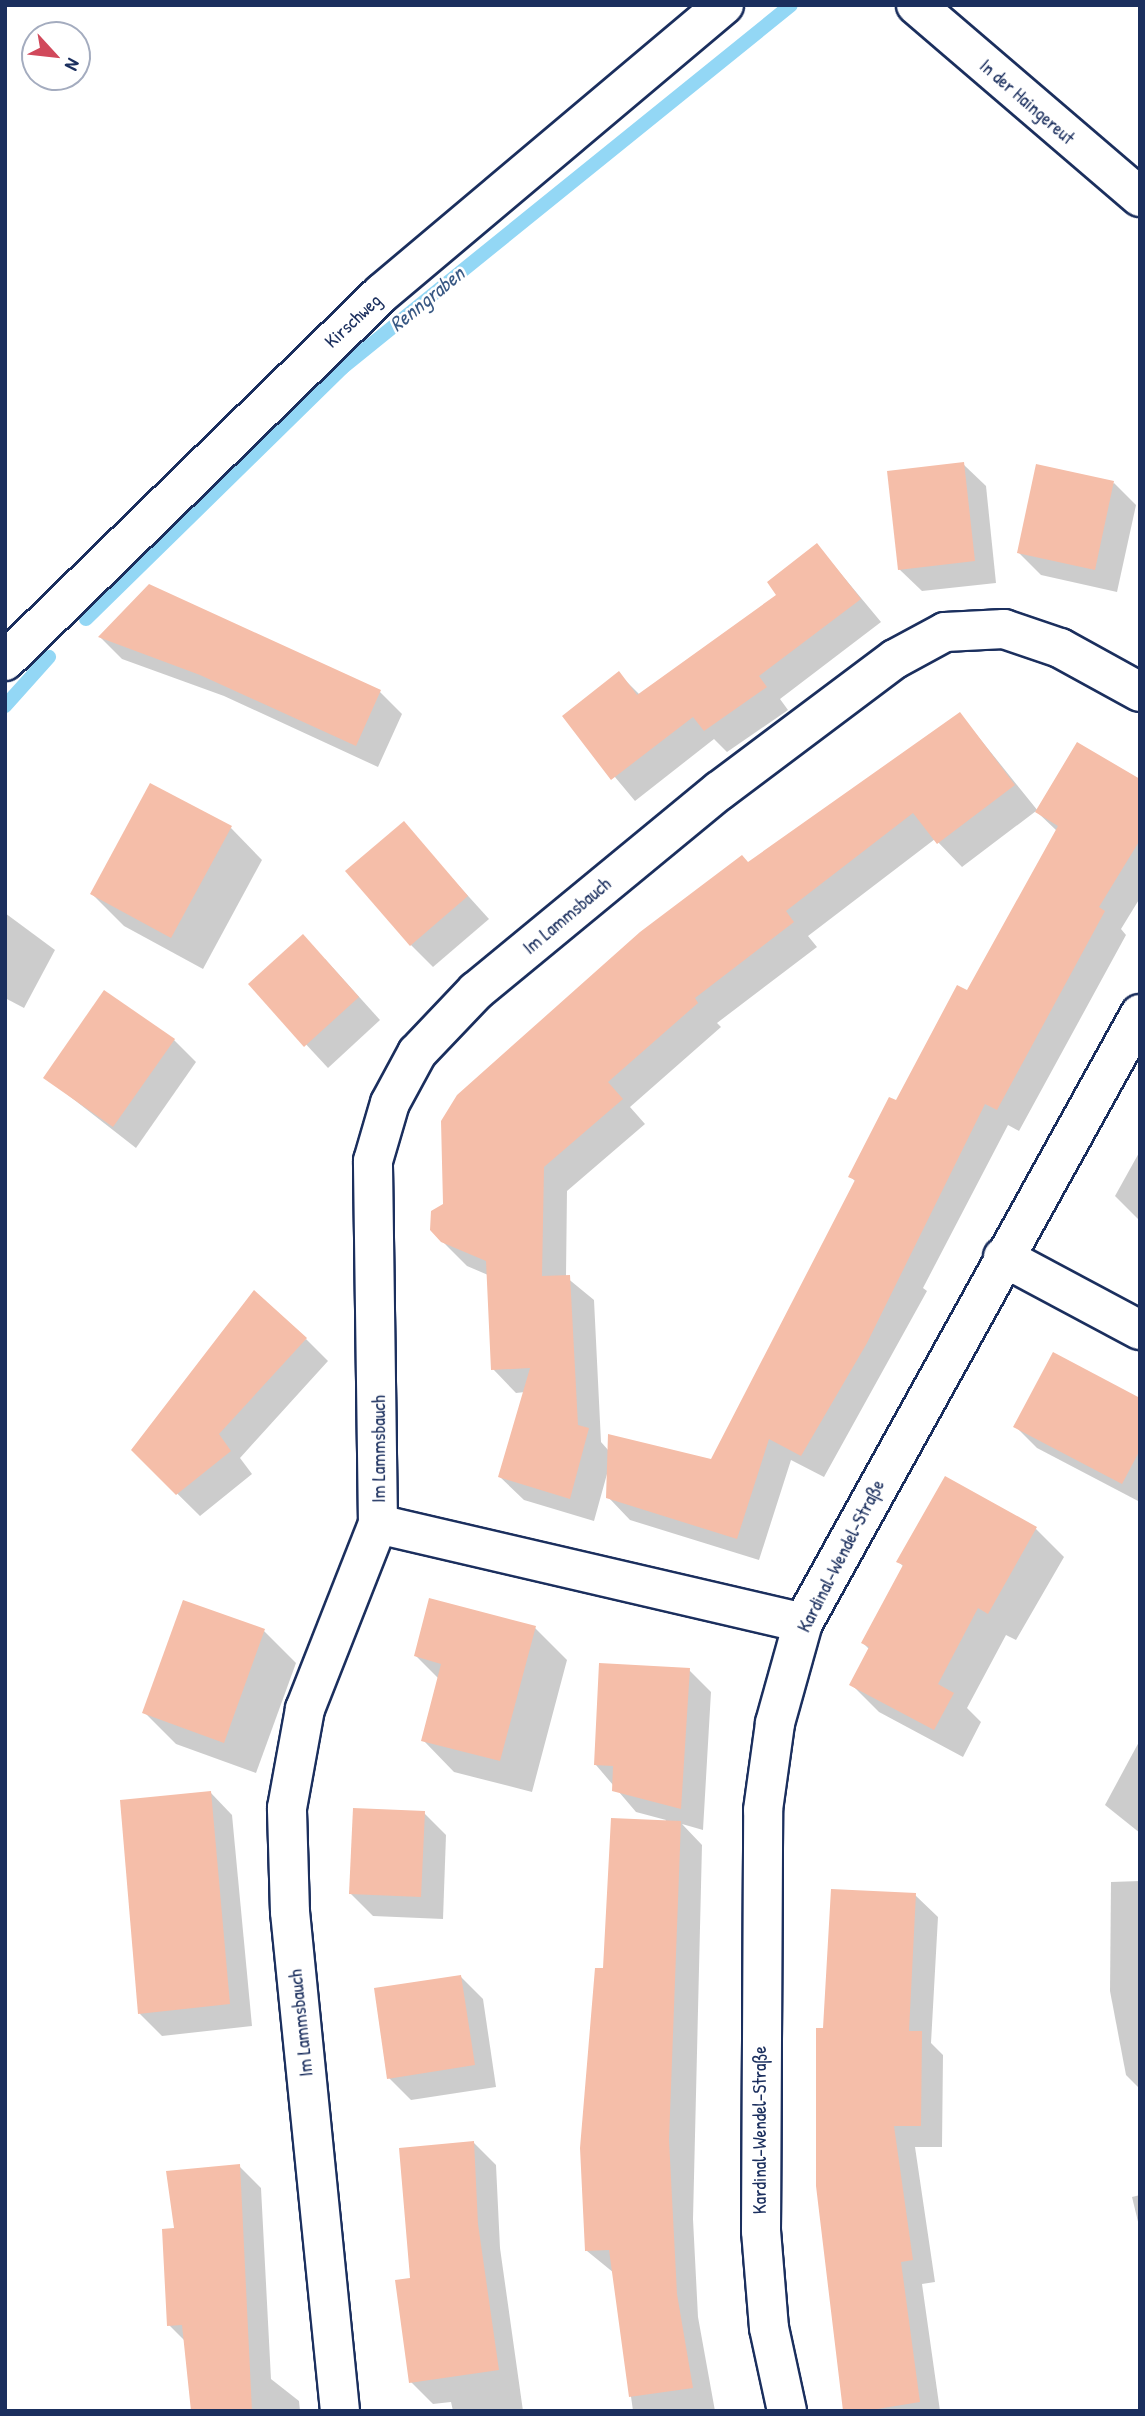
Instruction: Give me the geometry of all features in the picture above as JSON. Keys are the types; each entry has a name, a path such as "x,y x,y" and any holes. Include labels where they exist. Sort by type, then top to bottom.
{"street":[{"name":"Kirschweg","path":"5,662 382,293 724,5"},
{"name":"In der Haingereut","path":"916,5 1140,197"},
{"name":"Im Lammsbauch","path":"340,2411 290,1912 287,1808 305,1709 378,1524 373,1161 390,1102 417,1053 475,991 719,790 895,659 944,632 1004,629 1060,648 1140,692"},
{"name":"Kardinal-Wendel-Straße","path":"787,2411 769,2328 761,2231 759,1953 764,1798 775,1723 803,1623 1003,1257 1140,1014"},
{"path":"1003,1257 1140,1330"},
{"name":"Im Lammsbauch","path":"378,1524 803,1623"}],"building":[{"path":"964,462 975,561 898,570 887,471"},
{"path":"1036,464 1114,481 1095,570 1017,553"},
{"path":"817,543 861,599 759,676 767,687 704,731 693,717 611,780 562,716 619,671 637,695 776,595 767,582"},
{"path":"149,584 381,690 356,746 200,675 98,637"},
{"path":"960,712 1015,785 937,844 913,813 786,911 794,922 695,998 698,1003 608,1082 623,1099 544,1167 542,1276 570,1275 578,1425 589,1428 570,1499 498,1477 530,1368 491,1370 486,1261 441,1242 430,1230 431,1211 443,1204 441,1121 457,1095 640,932 742,855 748,862"},
{"path":"1077,742 1140,779 1140,840 1099,907 1105,911 997,1110 985,1104 867,1343 801,1456 769,1439 737,1539 606,1498 608,1434 711,1459 855,1180 848,1177 889,1097 896,1100 957,985 967,990 1058,826 1035,812"},
{"path":"150,783 232,826 171,938 90,894"},
{"path":"404,821 468,896 410,946 345,871"},
{"path":"303,934 359,997 304,1047 248,984"},
{"path":"104,990 175,1039 113,1127 43,1078"},
{"path":"254,1290 307,1338 219,1434 231,1451 176,1495 131,1450"},
{"path":"1053,1352 1140,1398 1140,1450 1122,1484 1013,1427"},
{"path":"945,1476 1037,1527 988,1614 978,1608 938,1684 954,1693 934,1730 849,1685 869,1647 861,1643 903,1565 896,1562"},
{"path":"429,1598 536,1626 500,1761 421,1741 441,1664 414,1656"},
{"path":"183,1600 265,1629 224,1743 142,1713"},
{"path":"599,1663 690,1668 681,1809 612,1791 613,1766 594,1765"},
{"path":"211,1791 230,2004 138,2014 120,1800"},
{"path":"353,1808 425,1811 421,1897 349,1894"},
{"path":"611,1818 681,1821 669,2140 677,2294 693,2388 629,2397 609,2250 585,2251 580,2148 595,1968 603,1968"},
{"path":"831,1889 916,1893 909,2031 922,2031 921,2126 894,2126 913,2260 901,2262 920,2402 865,2411 843,2411 816,2186 816,2028 823,2028"},
{"path":"461,1975 475,2065 387,2079 374,1988"},
{"path":"474,2141 478,2224 499,2370 409,2383 395,2280 410,2278 399,2148"},
{"path":"240,2164 252,2411 191,2411 182,2325 167,2326 162,2229 174,2228 166,2171"}],"waterway":[{"name":"Renngraben","path":"86,619 342,368 791,5"},
{"name":"Renngraben","path":"5,706 49,657"}]}
